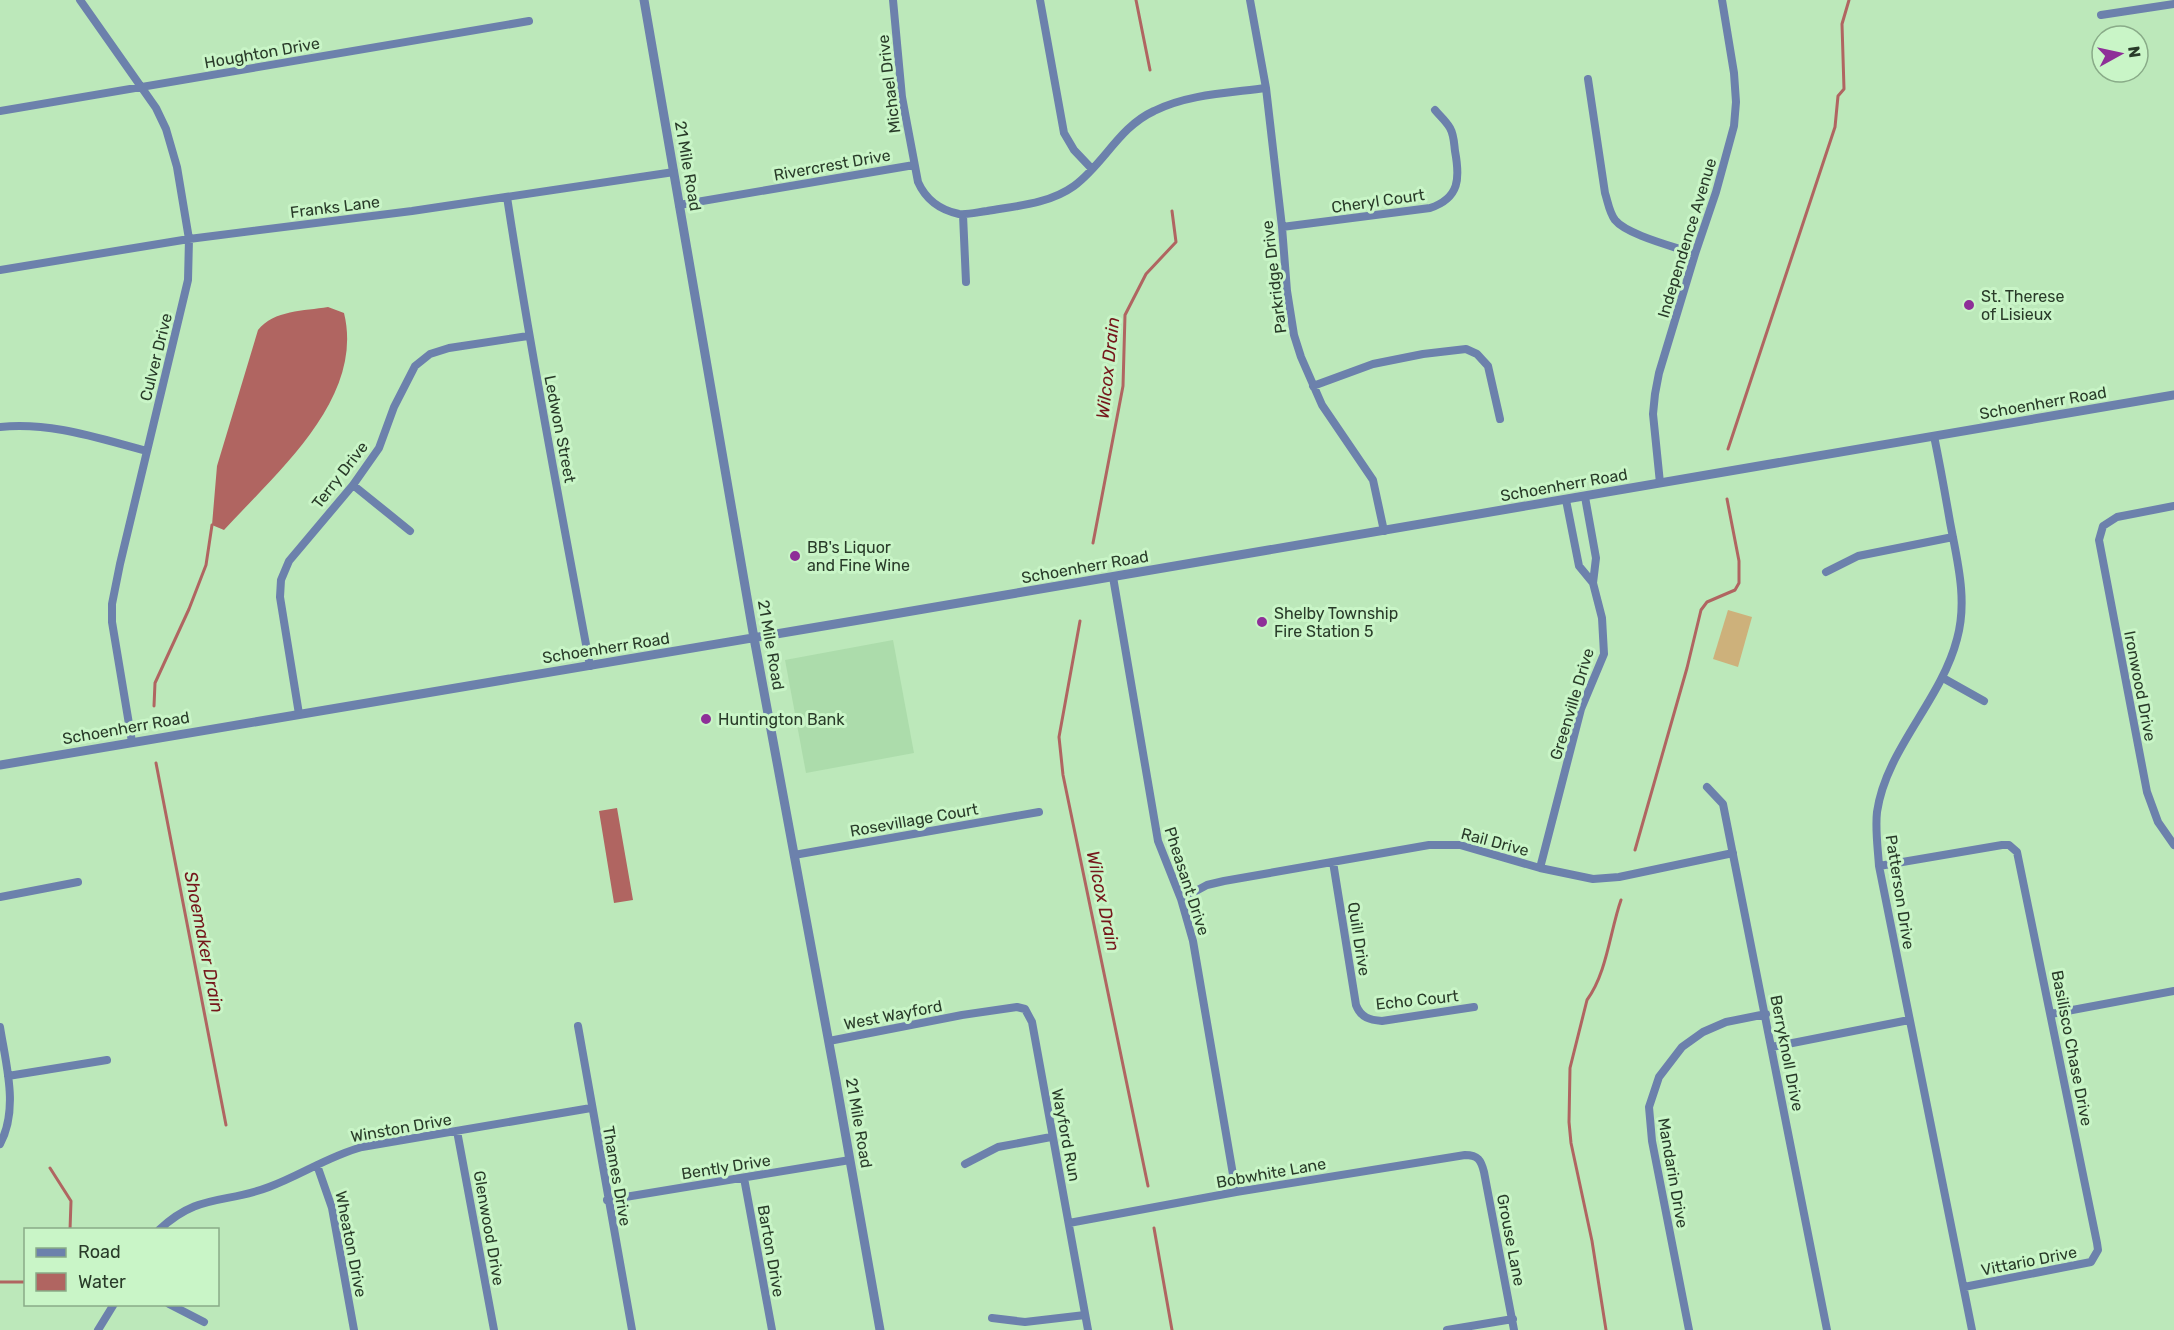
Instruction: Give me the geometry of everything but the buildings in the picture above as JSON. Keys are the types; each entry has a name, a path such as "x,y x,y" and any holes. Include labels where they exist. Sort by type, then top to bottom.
{"street":[{"name":"Culver Drive","path":"80,0 139,87 156,108 166,129 177,167 189,239 188,280 112,604 118,660 132,742"},
{"name":"21 Mile Road","path":"644,0 754,638 880,1330"},
{"name":"Michael Drive","path":"893,0 902,97 914,165"},
{"path":"1040,0 1064,133 1074,150 1092,169"},
{"name":"Parkridge Drive","path":"1250,0 1266,88 1292,326 1301,357 1322,405 1369,473 1375,487 1384,531"},
{"name":"Independence Avenue","path":"1660,483 1653,414 1655,394 1695,254 1725,162 1736,115 1734,74 1722,0"},
{"path":"2101,15 2174,4"},
{"name":"Houghton Drive","path":"0,111 529,21"},
{"path":"1588,79 1605,193 1610,211 1616,221 1633,232 1695,254"},
{"path":"966,282 963,215 1026,204 1049,198 1071,188 1092,169 1121,135 1143,116 1155,110 1197,97 1266,88"},
{"name":"Cheryl Court","path":"1282,227 1430,208 1444,202 1455,189 1458,173 1457,160 1450,127 1434,110"},
{"name":"Rivercrest Drive","path":"679,205 914,165 921,188 932,202 944,209 963,215"},
{"name":"Franks Lane","path":"0,270 189,239 412,211 674,172"},
{"name":"Ledwon Street","path":"507,197 528,336 561,501 590,666"},
{"name":"Terry Drive","path":"299,714 280,597 281,580 289,561 353,485 379,448 410,373 424,357 449,348 528,336"},
{"path":"1313,387 1372,364 1466,349 1478,354 1488,366 1500,419"},
{"name":"Schoenherr Road","path":"0,765 2174,395"},
{"path":"0,427 30,425 57,428 147,451"},
{"name":"Patterson Drive","path":"1934,436 1959,573 1962,610 1958,637 1943,678 1895,759 1881,792 1877,820 1879,866 1972,1330"},
{"path":"353,485 410,531"},
{"name":"Greenville Drive","path":"1540,868 1581,709 1604,654 1602,618 1593,583 1596,558 1585,497"},
{"name":"Greenville Drive","path":"1566,500 1580,566 1593,583"},
{"name":"Ironwood Drive","path":"2174,506 2117,517 2103,526 2099,543 2147,792 2158,822 2174,845"},
{"path":"1826,572 1858,556 1953,537"},
{"name":"Pheasant Drive","path":"1113,577 1158,841 1181,899 1194,941 1236,1192"},
{"path":"1943,678 1984,701"},
{"name":"Berryknoll Drive","path":"1707,787 1723,804 1827,1330"},
{"name":"Rosevillage Court","path":"794,855 1039,812"},
{"name":"Rail Drive","path":"1181,899 1207,885 1224,881 1397,850 1446,844 1460,845 1583,879 1605,879 1733,853"},
{"name":"Basilisco Chase Drive","path":"1879,866 2002,844 2013,847 2019,858 2051,1014 2097,1243 2096,1255"},
{"name":"Quill Drive","path":"1333,862 1356,1005 1365,1017"},
{"path":"0,897 78,882"},
{"path":"2051,1014 2174,991"},
{"name":"Wayford Run","path":"962,1015 1017,1007 1024,1009 1030,1016 1088,1330"},
{"name":"Echo Court","path":"1365,1017 1382,1021 1474,1007"},
{"name":"Mandarin Drive","path":"1689,1330 1652,1142 1649,1107 1659,1077 1682,1047 1703,1032 1726,1022 1766,1014"},
{"name":"West Wayford","path":"829,1041 962,1015"},
{"path":"1772,1047 1909,1020"},
{"name":"Thames Drive","path":"578,1026 607,1200 632,1330"},
{"path":"0,1027 10,1106 8,1124 0,1144"},
{"path":"8,1076 106,1060"},
{"name":"Winston Drive","path":"161,1228 180,1213 198,1204 267,1188 344,1152 591,1108"},
{"name":"Glenwood Drive","path":"458,1131 494,1330"},
{"path":"965,1164 998,1147 1051,1137"},
{"name":"Bobwhite Lane","path":"1070,1223 1236,1192 1465,1155 1478,1157"},
{"name":"Grouse Lane","path":"1478,1157 1484,1173 1514,1330"},
{"name":"Bently Drive","path":"607,1200 849,1160"},
{"name":"Wheaton Drive","path":"317,1165 332,1208 354,1330"},
{"name":"Barton Drive","path":"744,1178 772,1330"},
{"name":"Vittario Drive","path":"1964,1287 2080,1265 2091,1262 2096,1255"},
{"path":"98,1330 113,1306"},
{"path":"171,1306 204,1322"},
{"path":"992,1318 1025,1322 1085,1315"},
{"path":"1447,1330 1512,1319"}],"shaded area":[{"path":"1728,610 1752,617 1738,667 1713,659"},
{"path":"893,640 914,753 806,773 785,660"}],"water":[{"path":"328,307 344,313 347,345 341,375 329,404 290,459 224,530 212,525 217,466 258,330 265,323 281,315"},
{"path":"617,808 633,900 614,903 599,811"}],"waterway":[{"name":"Wilcox Drain","path":"1136,0 1150,70"},
{"path":"1728,449 1835,127 1838,96 1844,89 1842,24 1849,0"},
{"name":"Wilcox Drain","path":"1093,543 1123,386 1125,315 1146,274 1176,242 1172,211"},
{"path":"1635,850 1687,668 1701,610 1707,602 1735,590 1739,583 1739,561 1727,499"},
{"name":"Shoemaker Drain","path":"154,706 155,683 189,609 206,565 212,525"},
{"name":"Wilcox Drain","path":"1080,621 1059,737 1063,775 1148,1186"},
{"name":"Shoemaker Drain","path":"156,763 226,1125"},
{"path":"1606,1330 1592,1241 1571,1143 1570,1068 1587,1000 1604,965 1621,900"},
{"name":"Shoemaker Drain","path":"50,1168 71,1201 70,1228"},
{"name":"Wilcox Drain","path":"1154,1228 1172,1330"},
{"name":"Shoemaker Drain","path":"0,1282 24,1282"}],"place":[{"name":"St. Therese of Lisieux","path":"1969,305"},
{"name":"BB's Liquor and Fine Wine","path":"795,556"},
{"name":"Shelby Township Fire Station 5","path":"1262,622"},
{"name":"Huntington Bank","path":"706,719"}]}
